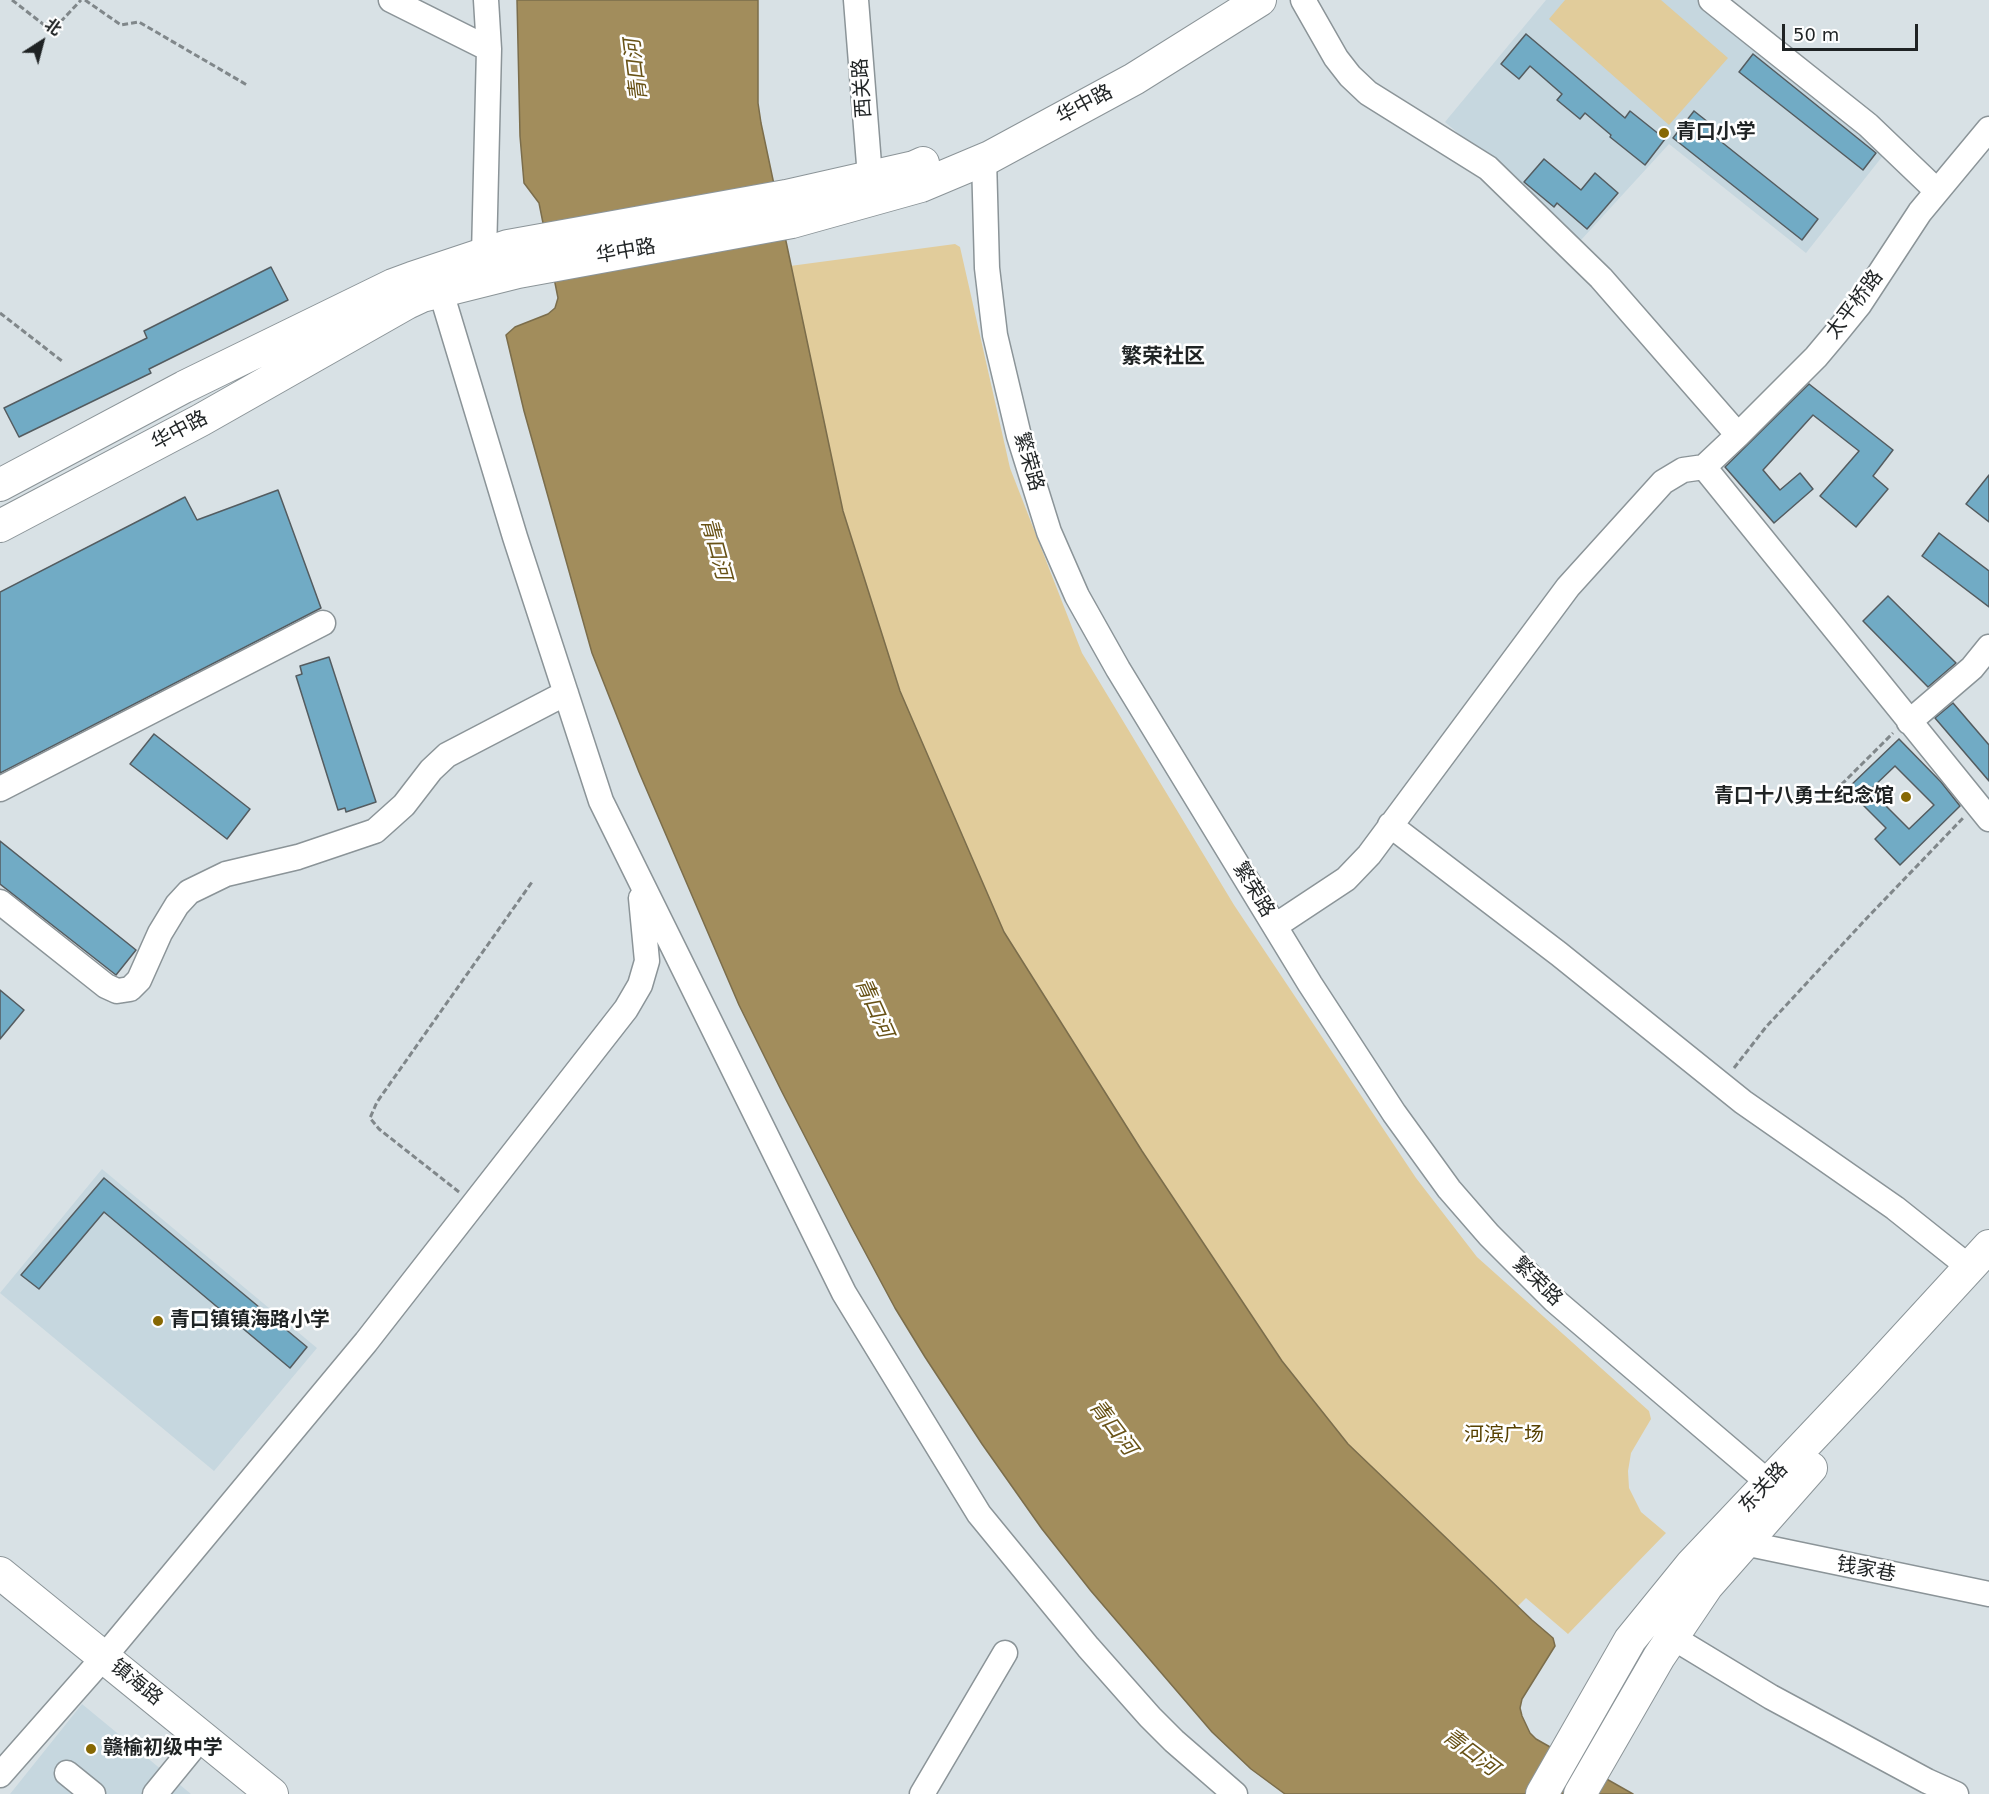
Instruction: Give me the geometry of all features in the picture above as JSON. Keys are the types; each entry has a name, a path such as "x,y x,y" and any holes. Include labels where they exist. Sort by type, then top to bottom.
{"main road":[{"name":"华中路","path":"789,209 870,177 914,167 981,138 1124,61 1222,0"},
{"name":"华中路","path":"0,484 184,387 393,285 503,258 921,186 984,159 1134,79 1260,0"},
{"name":"华中路","path":"0,526 201,420 406,303 441,292 503,258"},
{"name":"东关路","path":"1542,1794 1630,1640 1691,1565 1982,1262"},
{"name":"东关路","path":"1580,1794 1672,1637 1707,1586 1982,1262"},
{"name":"镇海路","path":"0,1573 191,1750 245,1794"},
{"name":"镇海路","path":"0,1594 98,1663 272,1794"}],"street":[{"path":"391,0 489,49"},
{"path":"486,0 503,258"},
{"name":"西关路","path":"856,0 870,177"},
{"path":"1303,0 1336,58 1350,76 1368,93 1488,168 1601,278 1738,435"},
{"path":"1711,0 1868,124 1937,191"},
{"name":"太平桥路","path":"1704,467 1816,357 1859,305 1920,212 1989,129"},
{"name":"繁荣路","path":"984,159 987,268 995,334 1019,435 1049,532 1077,596 1118,669 1317,994 1424,1157 1489,1235 1554,1300 1769,1483"},
{"path":"441,292 515,537 601,801 843,1293 979,1514 1134,1700 1174,1741 1235,1794"},
{"path":"1275,926 1346,879 1369,855 1568,587 1663,482 1683,470 1704,467 1983,812"},
{"path":"0,789 323,622"},
{"path":"1908,720 1972,668 1989,647"},
{"path":"0,902 106,986 117,992 130,989 139,980 160,933 177,905 189,892 226,874 298,857 375,831 404,806 431,770 447,755 566,693"},
{"path":"1390,825 1559,954 1752,1108 1895,1208 1982,1262"},
{"path":"0,1775 98,1663 366,1342 626,1009 640,985 647,961 639,881"},
{"name":"钱家巷","path":"1744,1543 1989,1594"},
{"path":"1672,1637 1771,1697 1956,1794"},
{"path":"922,1794 1005,1653"},
{"path":"155,1794 191,1750"},
{"path":"67,1773 93,1794"}],"path":[{"path":"12,0 52,31 83,0 121,25 139,22 247,85"},
{"path":"0,313 62,361"},
{"path":"1834,791 1908,720"},
{"path":"1721,1084 1766,1027 1920,862 1983,812"},
{"path":"474,1204 379,1129 370,1118 377,1102 532,882"}],"shaded area":[{"name":"青口小学","path":"1546,0 1701,0 1889,148 1806,253 1669,144 1581,240 1445,122"},
{"name":"青口镇镇海路小学","path":"102,1169 317,1348 214,1471 0,1293"},
{"name":"赣榆初级中学","path":"82,1704 191,1794 10,1794"}],"green space":[{"path":"1565,0 1661,0 1728,58 1669,125 1549,19"},
{"name":"河滨广场","path":"955,244 960,247 1010,468 1082,653 1234,905 1416,1178 1477,1257 1649,1411 1651,1419 1631,1453 1628,1471 1629,1488 1641,1512 1666,1533 1568,1634 1526,1598 1518,1606 1348,1444 1282,1361 1142,1151 1004,932 900,691 843,511 790,266"}],"water":[{"name":"青口河","path":"517,0 758,0 758,103 761,123 843,511 900,691 1004,932 1142,1151 1282,1361 1348,1444 1553,1638 1555,1646 1522,1699 1520,1708 1530,1733 1536,1739 1633,1794 1285,1794 1251,1769 1212,1732 1091,1591 1042,1529 982,1444 925,1357 895,1308 851,1226 739,1005 639,772 592,653 524,411 506,335 515,327 548,314 555,308 558,298 539,203 524,183 520,136"}],"building":[{"path":"1526,34 1625,118 1630,111 1665,139 1645,165 1585,113 1580,119 1557,100 1562,94 1530,66 1519,79 1501,64"},
{"path":"1753,54 1876,153 1863,170 1739,72"},
{"path":"1694,111 1713,126 1709,132 1818,219 1802,240 1673,138"},
{"path":"1544,159 1581,190 1595,173 1618,193 1587,229 1557,203 1554,207 1524,182"},
{"path":"271,267 288,300 149,369 151,373 19,437 4,408 147,338 144,331"},
{"path":"1809,384 1893,450 1873,476 1888,489 1856,527 1820,496 1859,451 1813,415 1763,470 1780,490 1800,473 1813,489 1774,523 1725,467"},
{"path":"1989,475 1989,522 1966,504"},
{"path":"278,490 321,608 0,773 0,592 185,497 197,520"},
{"path":"1939,533 1989,571 1989,607 1922,556"},
{"path":"1888,596 1956,663 1928,687 1863,621"},
{"path":"329,657 376,802 346,812 345,808 338,810 296,676 302,674 300,666"},
{"path":"1953,703 1989,745 1989,781 1935,718"},
{"path":"154,734 250,809 227,839 130,764"},
{"path":"1899,739 1941,782 1960,806 1900,865 1875,839 1886,828 1847,789","holes":["1895,766 1934,805 1909,829 1870,790"]},
{"path":"0,841 136,950 116,975 0,884"},
{"path":"0,990 24,1010 0,1039"},
{"path":"104,1178 307,1347 290,1368 104,1212 39,1289 21,1275"}],"place":[{"name":"青口小学","path":"1664,133"},
{"name":"青口十八勇士纪念馆","path":"1906,797"},
{"name":"青口镇镇海路小学","path":"158,1321"},
{"name":"赣榆初级中学","path":"91,1749"}],"district":[{"name":"繁荣社区","path":"1163,358"}]}
